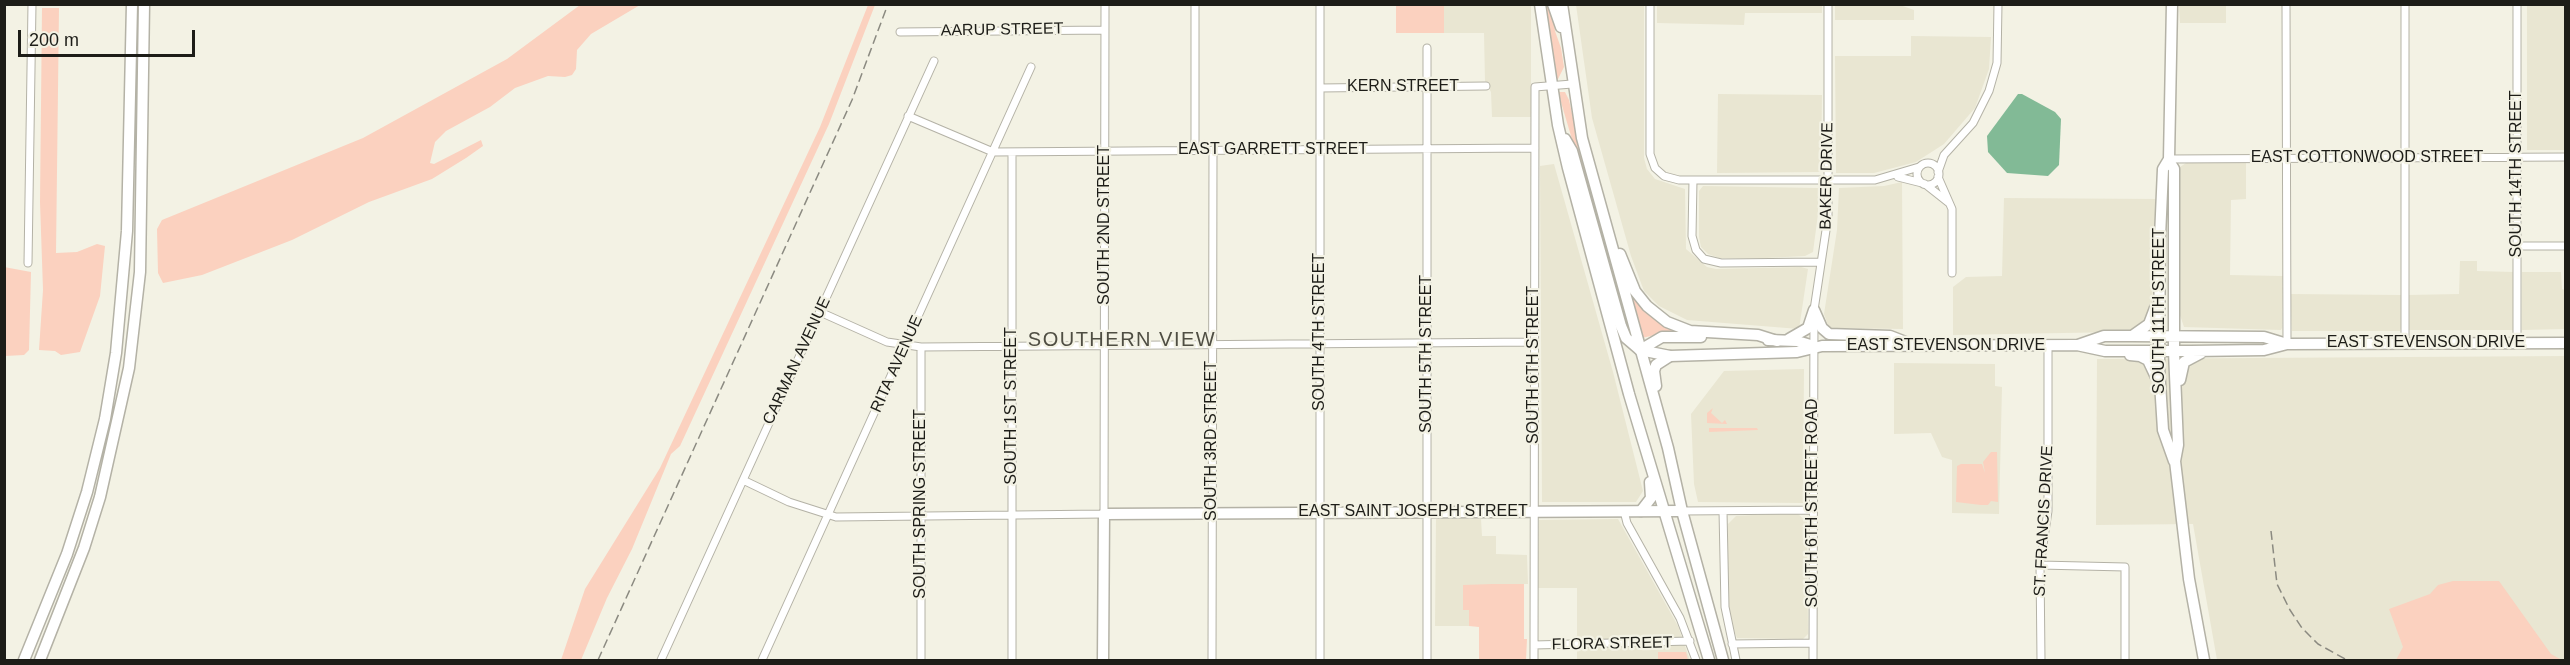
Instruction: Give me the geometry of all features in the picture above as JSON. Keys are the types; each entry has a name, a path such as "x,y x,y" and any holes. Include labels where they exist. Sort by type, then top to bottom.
{"main road":[{"path":"24,660 67,554 87,492 105,419 115,359 127,243 132,4"},
{"path":"40,660 76,571 100,497 129,368 140,272 144,4"},
{"path":"1540,4 1558,125 1626,380 1709,660"},
{"path":"1553,4 1554,13 1565,34"},
{"path":"1562,4 1572,84 1601,210 1674,471 1682,511 1723,660"},
{"path":"1565,34 1570,21 1568,4"},
{"name":"SOUTH 11TH STREET","path":"2172,4 2169,160 2174,170 2174,351 2177,442 2175,461 2189,579 2204,660"},
{"path":"1558,125 1572,152 1621,326 1626,338 1640,350"},
{"name":"SOUTH 11TH STREET","path":"2169,160 2163,169 2160,237 2160,380 2163,430 2175,461"},
{"path":"1601,210 1635,291 1653,312 1674,326 1690,331 1758,335 1780,341 1806,330 1814,310"},
{"path":"2133,336 2150,324 2154,316 2154,246 2160,237"},
{"path":"1814,310 1822,328 1829,334 1890,336 1914,346"},
{"name":"EAST STEVENSON DRIVE","path":"1640,350 1648,343 1671,335 1797,341 1814,346 2048,345 2082,346 2105,351 2264,350 2287,344 2565,343"},
{"name":"EAST STEVENSON DRIVE","path":"2082,346 2104,336 2264,337 2287,344"},
{"name":"EAST STEVENSON DRIVE","path":"1640,350 1670,356 1797,352 1814,346"},
{"path":"2082,346 2098,356 2142,357 2151,364 2160,380"},
{"path":"1626,380 1629,365 1640,350"},
{"path":"2177,442 2182,435 2180,369 2188,359 2206,351"},
{"path":"1670,356 1658,362 1654,371 1672,442 1674,471"},
{"path":"1636,415 1635,429 1652,489 1651,498 1641,511"},
{"name":"EAST SAINT JOSEPH STREET","path":"1104,514 1682,511"},
{"name":"SOUTH 2ND STREET","path":"1103,660 1104,514"}],"street":[{"path":"28,263 32,4"},
{"name":"SOUTH 2ND STREET","path":"1104,514 1105,4"},
{"path":"1195,4 1195,150"},
{"name":"SOUTH 4TH STREET","path":"1320,4 1320,660"},
{"path":"1650,4 1650,154 1655,168 1664,176 1674,180 1828,180 1892,177 1923,183 1932,183 1938,175 1941,160 1973,123 1989,91 1997,63 1998,4"},
{"name":"BAKER DRIVE","path":"1814,346 1814,310 1828,218 1828,4"},
{"path":"2286,4 2287,344"},
{"path":"2405,4 2405,344"},
{"name":"SOUTH 14TH STREET","path":"2517,4 2517,343"},
{"name":"AARUP STREET","path":"900,32 1105,30"},
{"name":"SOUTH 5TH STREET","path":"1426,48 1428,87 1427,660"},
{"name":"CARMAN AVENUE","path":"661,660 934,62"},
{"name":"RITA AVENUE","path":"762,660 1031,67"},
{"path":"1551,86 1572,84"},
{"name":"KERN STREET","path":"1320,88 1486,86"},
{"name":"SOUTH 6TH STREET","path":"1533,660 1534,87 1551,86"},
{"path":"908,116 993,152"},
{"name":"EAST GARRETT STREET","path":"993,152 1535,148"},
{"path":"1892,177 1922,165 1950,148"},
{"name":"SOUTH 3RD STREET","path":"1212,660 1213,150"},
{"name":"SOUTH 1ST STREET","path":"1012,152 1012,660"},
{"name":"EAST COTTONWOOD STREET","path":"2169,160 2565,157"},
{"path":"1922,165 1935,166 1951,205 1952,273"},
{"path":"1922,165 1917,174 1923,183 1951,205"},
{"path":"1693,180 1692,236 1696,250 1704,259 1721,263 1821,262"},
{"path":"2517,246 2565,246"},
{"path":"820,312 887,342 921,347 1535,342"},
{"name":"ST. FRANCIS DRIVE","path":"2041,660 2040,565 2048,511 2048,345"},
{"name":"SOUTH 6TH STREET ROAD","path":"1813,660 1814,346"},
{"name":"SOUTH SPRING STREET","path":"921,347 921,660"},
{"path":"742,480 780,498 828,516"},
{"name":"EAST SAINT JOSEPH STREET","path":"1682,511 1813,510"},
{"path":"1624,511 1627,523 1673,604 1696,660"},
{"path":"1724,511 1725,607 1737,660"},
{"name":"EAST SAINT JOSEPH STREET","path":"828,516 1104,514"},
{"path":"2040,565 2125,567 2125,660"},
{"name":"FLORA STREET","path":"1534,645 1690,641"},
{"path":"1732,644 1813,643"}],"shaded area":[{"path":"580,5 640,5 591,34 577,50 576,69 572,75 548,76 515,88 490,107 446,131 435,142 430,163 434,164 481,140 483,146 466,158 432,179 369,202 292,240 202,275 163,283 158,273 157,229 162,220 363,138 507,59"},
{"path":"868,5 875,5 829,124 680,446 671,454 632,549 607,598 581,660 561,660 585,589 660,468 820,127"},
{"path":"1396,5 1444,5 1444,33 1396,33"},
{"path":"1444,5 1531,5 1531,117 1492,117 1491,92 1485,81 1484,33 1444,33"},
{"path":"1544,5 1551,5 1564,67 1558,79 1555,80"},
{"path":"1576,5 1644,5 1644,158 1647,169 1655,179 1685,189 1686,249 1707,267 1716,269 1801,267 1808,269 1799,329 1687,320 1659,306 1644,291 1631,256 1592,118"},
{"path":"1657,5 1822,5 1822,13 1745,13 1744,25 1657,23"},
{"path":"1835,5 1900,5 1914,10 1914,20 1835,20"},
{"path":"2179,5 2226,5 2226,23 2180,23"},
{"path":"2527,5 2565,5 2565,150 2527,150"},
{"path":"42,8 59,8 56,253 77,252 97,244 105,246 100,296 80,352 61,355 55,351 39,350 43,290 40,202"},
{"path":"1911,36 1991,37 1989,69 1975,108 1944,144 1916,162 1874,173 1836,173 1835,56 1911,56"},
{"path":"1558,92 1565,92 1569,100 1586,176 1629,332"},
{"path":"1718,94 1822,95 1821,172 1717,173"},
{"path":"2018,94 2055,112 2061,119 2059,165 2048,176 2007,173 1988,152 1987,136"},
{"path":"2246,162 2246,199 2231,200 2230,275 2283,276 2282,328 2281,330 2184,327 2179,312 2180,167 2186,163"},
{"path":"1554,164 1613,372 1643,491 1636,502 1542,502 1540,166"},
{"path":"1902,182 1903,329 1829,328 1824,314 1837,230 1839,188 1884,186"},
{"path":"1703,186 1818,188 1818,214 1813,252 1805,256 1766,258 1719,258 1708,254 1701,247 1699,237 1699,191"},
{"path":"2004,198 2158,199 2152,245 2153,314 2137,329 2119,332 1953,335 1953,287 1966,277 2002,276"},
{"path":"2460,261 2477,261 2477,271 2514,272 2513,330 2409,330 2408,295 2459,294"},
{"path":"4,267 31,272 29,350 24,355 5,356"},
{"path":"2522,272 2561,272 2562,289 2565,290 2565,329 2522,330"},
{"path":"2290,294 2401,295 2401,328 2400,331 2292,331"},
{"path":"1635,295 1672,327 1672,331 1642,338 1631,296"},
{"path":"2565,356 2565,660 2217,660 2193,524 2096,525 2097,359"},
{"path":"1894,363 1995,364 1995,386 2002,387 1999,514 1952,513 1952,460 1942,457 1931,433 1894,434"},
{"path":"1804,369 1803,503 1698,502 1694,484 1691,414 1724,371"},
{"path":"1713,408 1711,413 1722,423 1725,420 1727,424 1707,423 1707,413"},
{"path":"1709,428 1757,428 1758,430 1709,432"},
{"path":"1991,452 1997,452 1998,502 1991,501 1988,505 1981,505 1956,502 1957,466 1982,464 1985,473 1983,462"},
{"path":"1798,514 1807,522 1808,634 1803,639 1737,638 1731,623 1728,600 1728,524 1736,516"},
{"path":"1436,519 1481,519 1482,536 1496,536 1496,554 1527,555 1528,584 1492,584 1463,610 1469,610 1469,626 1435,626"},
{"path":"1618,519 1678,626 1690,660 1577,660 1577,588 1537,588 1539,520"},
{"path":"2453,581 2499,581 2551,654 2562,660 2396,660 2403,647 2389,609 2430,594 2438,585"},
{"path":"1524,584 1526,660 1479,660 1479,627 1469,626 1469,610 1463,610 1463,585"},
{"path":"1658,652 1686,652 1688,660 1658,660"}],"railway":[{"path":"598,660 852,100 888,4"},
{"path":"2271,531 2277,584 2290,610 2302,628 2318,644 2347,660"}],"district":[{"name":"SOUTHERN VIEW","path":"1122,340"}]}
